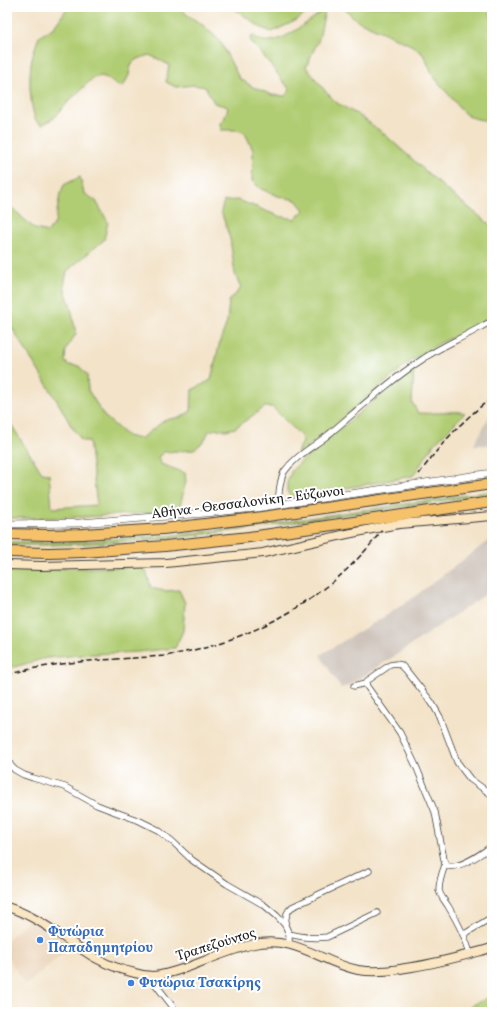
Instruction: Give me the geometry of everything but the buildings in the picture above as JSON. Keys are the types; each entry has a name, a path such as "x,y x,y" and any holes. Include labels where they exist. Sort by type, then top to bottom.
{"highway":[{"name":"Αθήνα - Θεσσαλονίκη - Εύζωνοι","path":"7,534 83,534 163,529 246,519 492,484"},
{"path":"7,552 76,552 164,546 249,537 492,502"}],"main road":[{"path":"7,565 41,566 166,563 263,554 354,532 399,524 492,516"},
{"name":"Τραπεζούντος","path":"7,907 22,912 39,921 79,948 108,964 129,972 149,976 161,975 176,971 254,944 266,943 289,944 347,967 373,971 394,970 428,965 492,948"}],"street":[{"path":"278,505 283,474 301,455 416,363 440,348 492,321"},
{"path":"7,524 96,521 205,513 278,505 492,472"},
{"path":"354,686 366,683 369,679 390,665 401,664 432,703 440,717 457,762 470,779 492,795"},
{"path":"366,683 400,733 416,766 435,812 445,865 440,883 440,894 448,905 463,935 470,954"},
{"path":"7,758 15,770 24,775 65,787 110,810 140,821 158,830 192,860 227,884 264,905 277,916 285,925 290,934 289,944"},
{"path":"445,865 450,867 462,864 476,857 492,846"},
{"path":"285,925 286,914 292,907 369,871"},
{"path":"290,934 311,938 327,937 377,914"},
{"path":"463,935 492,917"},
{"path":"149,976 177,1012"}],"shaded area":[{"path":"492,412 492,445 474,445 490,415"},
{"path":"492,538 492,590 350,685 341,688 320,655 410,600"},
{"path":"31,918 71,946 26,985 7,957 7,940"}],"green space":[{"path":"68,7 181,7 186,14 204,26 220,41 239,78 253,87 272,95 285,96 290,90 250,40 252,35 263,41 278,39 286,36 325,11 319,39 306,67 337,103 360,116 383,133 449,192 492,226 492,317 463,333 440,343 411,361 308,447 297,454 299,447 303,443 301,436 272,407 265,407 235,428 209,431 204,441 194,450 164,452 158,457 161,464 185,473 186,481 180,506 140,514 7,518 7,418 42,473 49,474 52,508 97,505 89,441 82,441 70,424 7,320 7,201 12,208 35,229 48,232 55,223 60,194 64,185 80,177 84,193 96,201 108,222 104,240 67,271 64,286 71,308 76,334 66,349 65,361 68,365 79,366 87,375 88,390 104,416 127,436 140,439 165,420 181,417 191,411 192,390 211,380 220,341 227,322 229,301 241,288 235,274 230,239 221,211 224,201 237,200 278,216 295,219 304,210 296,200 278,196 261,189 252,181 253,150 245,133 237,130 221,130 220,123 224,119 228,108 214,103 205,87 194,85 176,87 166,82 169,65 149,55 135,60 131,65 129,75 123,87 116,85 107,78 101,76 93,78 54,118 42,125 35,120 30,82 32,58 39,37 54,27"},
{"path":"232,7 315,7 295,21 272,32 260,27"},
{"path":"343,7 488,7 492,19 492,119 478,119 465,114 434,77 423,54 411,45 356,20"},
{"path":"414,369 412,402 418,413 465,413 434,444 413,476 291,497 287,491 287,483 292,470 308,455"},
{"path":"492,491 492,494 248,529 164,539 84,544 7,545 7,542 84,541 164,536 248,527"},
{"path":"145,567 151,588 164,591 179,590 185,603 183,631 175,648 46,658 7,669 7,569"},
{"path":"492,996 492,1012 458,1012"}],"railway":[{"path":"419,474 452,433 481,406 492,398"},
{"path":"7,675 65,663 164,656 196,649 257,629 286,614 313,597 338,578 361,555 382,530"}],"place":[{"name":"Φυτώρια Παπαδημητρίου","path":"40,940"},
{"name":"Φυτώρια Τσακίρης","path":"131,983"}]}
